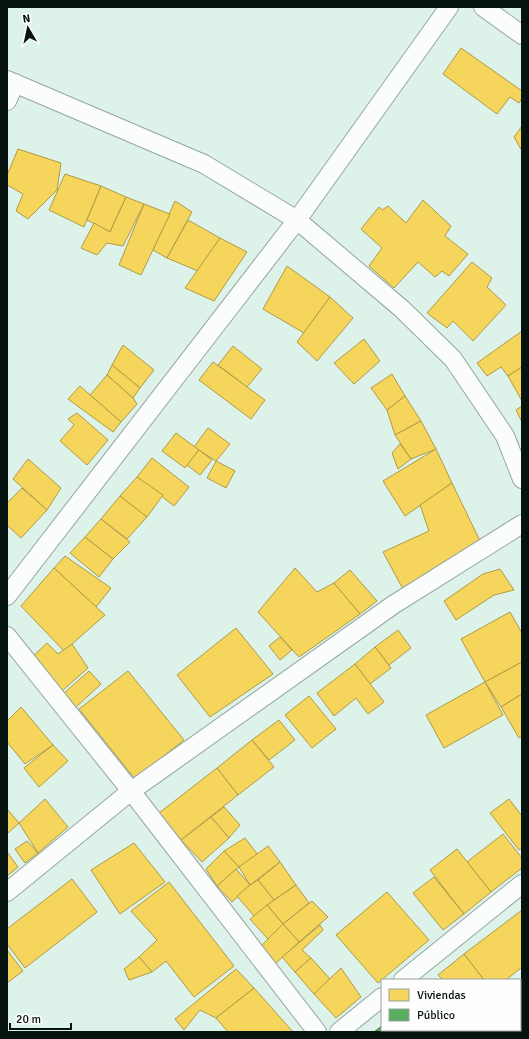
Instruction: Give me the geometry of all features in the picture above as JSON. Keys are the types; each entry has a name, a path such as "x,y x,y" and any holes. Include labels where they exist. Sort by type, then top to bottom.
{"street":[{"path":"7,596 297,220 449,7"},
{"path":"483,7 522,35"},
{"path":"7,101 11,82 204,164 297,220 402,309 453,359 505,436 522,479"},
{"path":"7,892 131,791 393,604 522,524"},
{"path":"7,636 131,791 317,1032"},
{"path":"404,979 522,884"},
{"path":"339,1032 381,998"}],"building: Viviendas":[{"path":"461,48 522,91 522,98 519,103 510,97 497,114 443,74"},
{"path":"522,126 522,151 514,137"},
{"path":"18,149 61,163 57,190 28,219 16,211 23,194 7,185 7,175"},
{"path":"65,174 101,186 84,227 49,210"},
{"path":"101,186 126,197 110,232 87,220"},
{"path":"126,197 144,204 123,246 107,243 97,255 81,248 94,223 110,232"},
{"path":"423,200 451,226 445,236 468,254 449,276 442,271 435,277 418,262 394,288 369,266 382,248 361,229 379,207 382,210 388,206 406,223"},
{"path":"175,201 192,212 167,258 153,250"},
{"path":"144,204 170,214 141,275 119,265"},
{"path":"188,220 220,238 198,271 167,258"},
{"path":"220,238 247,252 214,301 185,288"},
{"path":"472,262 492,278 487,287 506,305 473,341 453,321 447,328 427,313"},
{"path":"287,266 330,297 304,333 263,309"},
{"path":"330,297 353,318 317,361 297,342"},
{"path":"522,331 522,367 508,376 501,367 487,376 477,363"},
{"path":"364,339 380,361 354,384 334,363"},
{"path":"123,345 154,370 140,388 112,365"},
{"path":"233,346 262,369 247,387 218,365"},
{"path":"213,362 265,400 251,419 199,380"},
{"path":"112,365 140,388 133,398 107,375"},
{"path":"522,367 522,401 508,376"},
{"path":"392,374 405,396 387,410 371,388"},
{"path":"107,375 133,398 137,404 121,422 90,395"},
{"path":"80,386 121,422 113,432 68,399"},
{"path":"405,396 421,421 395,435 387,410"},
{"path":"522,406 522,422 516,410"},
{"path":"77,413 108,440 87,465 60,441 74,425 68,419"},
{"path":"421,421 436,449 411,459 395,435"},
{"path":"208,428 230,444 216,461 194,447"},
{"path":"176,433 199,450 185,468 162,451"},
{"path":"400,444 411,459 398,469 392,453"},
{"path":"436,449 452,483 405,516 383,481"},
{"path":"199,450 212,460 200,475 187,465"},
{"path":"152,458 189,487 174,506 137,477"},
{"path":"28,459 61,488 47,510 13,479"},
{"path":"216,461 235,471 226,488 207,478"},
{"path":"137,477 163,495 147,517 120,496"},
{"path":"452,483 481,543 403,589 383,552 429,531 420,505"},
{"path":"22,488 47,510 21,538 7,525 7,503"},
{"path":"120,496 147,517 127,539 101,519"},
{"path":"101,519 130,542 113,559 85,537"},
{"path":"85,537 113,559 99,577 70,553"},
{"path":"65,556 111,588 96,607 54,568"},
{"path":"54,568 105,615 64,651 21,606"},
{"path":"295,568 317,592 334,583 360,614 299,657 258,612"},
{"path":"500,569 514,590 494,595 456,620 444,601 483,574"},
{"path":"350,570 377,601 360,614 334,583"},
{"path":"510,612 522,633 522,662 485,682 461,639"},
{"path":"236,628 273,674 210,717 177,675"},
{"path":"398,630 411,648 389,665 375,647"},
{"path":"280,637 292,650 280,660 269,646"},
{"path":"47,643 58,654 72,644 88,668 62,691 31,658"},
{"path":"375,647 391,668 370,684 355,664"},
{"path":"522,662 522,694 501,707 485,682"},
{"path":"355,664 384,702 368,714 356,698 334,716 317,693"},
{"path":"89,671 101,684 75,708 63,694"},
{"path":"128,671 184,740 135,779 79,709"},
{"path":"485,682 503,715 444,748 426,715"},
{"path":"522,694 522,736 519,738 501,707"},
{"path":"309,696 336,729 312,748 285,715"},
{"path":"21,707 53,745 25,764 7,742 7,721"},
{"path":"279,720 295,740 269,760 252,740"},
{"path":"252,740 274,767 238,795 217,768"},
{"path":"53,745 68,761 39,787 24,768"},
{"path":"217,768 238,795 181,840 159,813"},
{"path":"45,799 68,827 38,853 19,823"},
{"path":"509,799 522,816 522,848 519,850 490,813"},
{"path":"224,807 240,825 229,838 211,817"},
{"path":"7,809 19,823 7,834"},
{"path":"211,817 229,838 202,862 181,840"},
{"path":"503,834 522,858 522,868 491,892 467,862"},
{"path":"245,838 258,855 239,867 224,851"},
{"path":"27,841 38,853 25,863 15,849"},
{"path":"134,843 165,882 120,914 91,870"},
{"path":"268,846 280,862 250,885 239,867"},
{"path":"457,849 491,892 464,914 430,870"},
{"path":"224,851 239,867 217,886 206,869"},
{"path":"7,852 18,867 7,876"},
{"path":"280,862 296,885 274,900 258,880"},
{"path":"236,869 250,885 232,902 217,886"},
{"path":"434,877 464,914 443,930 413,893"},
{"path":"72,879 97,912 25,968 7,944 7,929"},
{"path":"258,880 274,900 254,916 237,896"},
{"path":"169,882 234,966 194,997 166,961 152,972 139,957 157,940 131,911"},
{"path":"296,885 309,903 283,924 267,905"},
{"path":"387,892 429,940 378,983 336,935"},
{"path":"312,901 328,917 299,942 283,924"},
{"path":"267,905 283,924 268,939 250,919"},
{"path":"522,910 522,967 507,979 483,979 464,954"},
{"path":"283,924 299,942 275,964 260,947"},
{"path":"320,925 323,930 302,950 311,958 295,972 282,957"},
{"path":"7,950 23,971 7,983"},
{"path":"464,954 483,979 442,979 438,975"},
{"path":"139,957 152,972 129,980 124,969"},
{"path":"311,958 330,979 314,994 295,972"},
{"path":"341,968 361,997 336,1018 314,994"},
{"path":"236,969 254,988 216,1018 200,1010 184,1030 175,1019"},
{"path":"254,988 293,1032 228,1032 216,1018"},
{"path":"381,1027 381,1031 440,1031 438,1032 374,1032"},
{"path":"443,1031 480,1031 478,1032"},
{"path":"519,1031 520,1032 477,1032"}],"building: Público":[{"path":"381,1027 381,1031 440,1031 438,1032 374,1032"}]}
